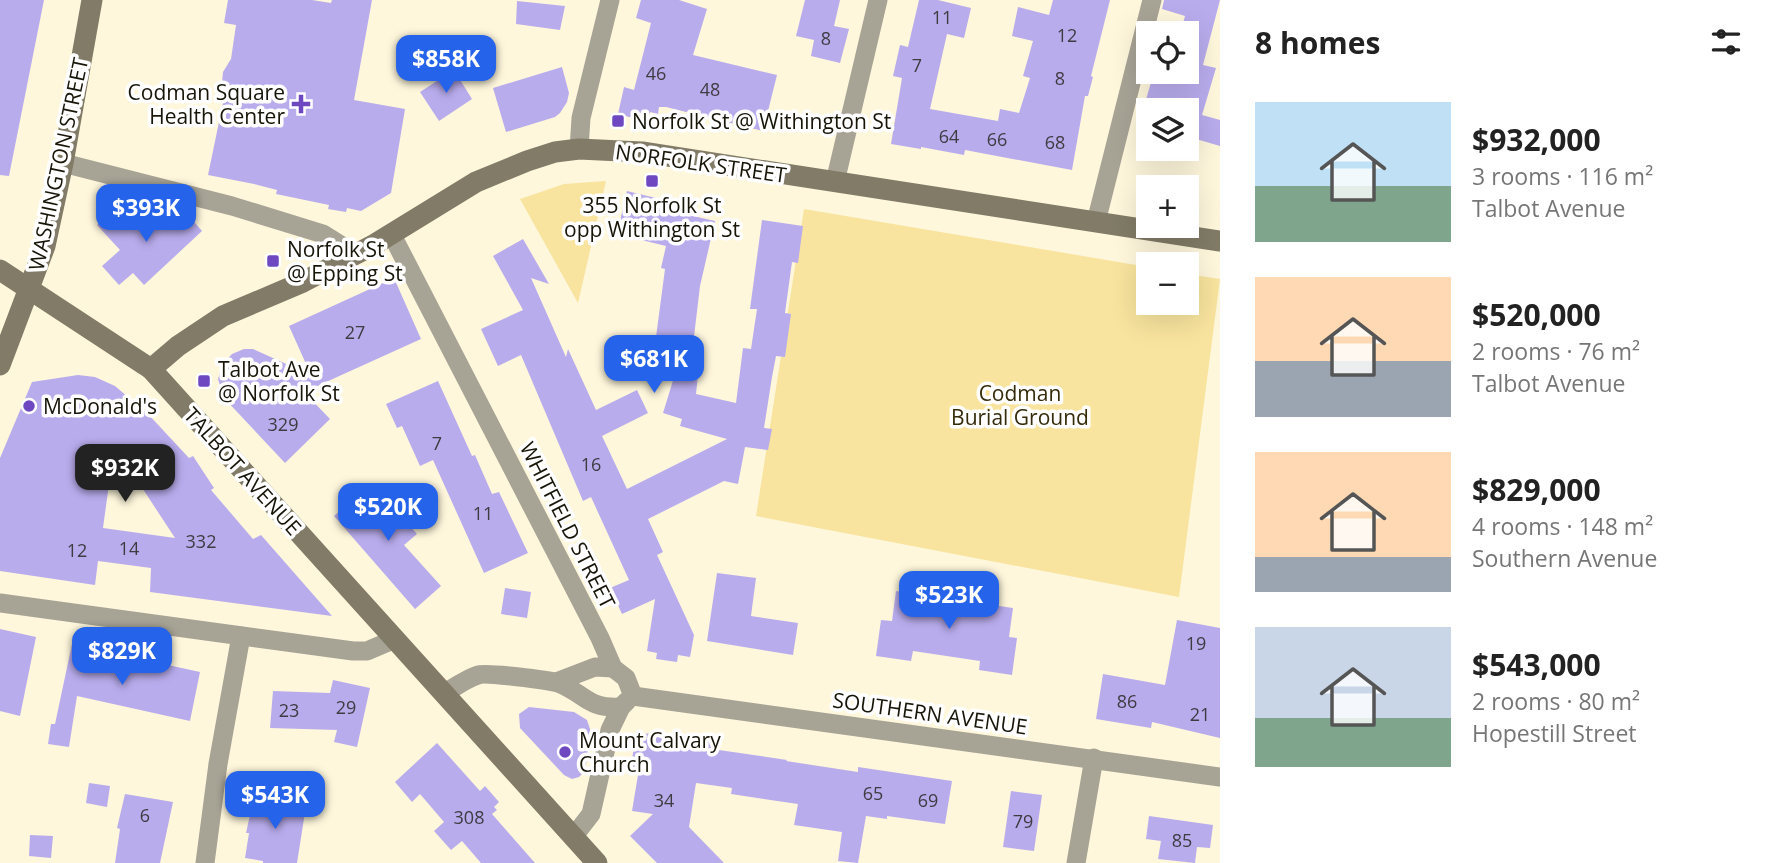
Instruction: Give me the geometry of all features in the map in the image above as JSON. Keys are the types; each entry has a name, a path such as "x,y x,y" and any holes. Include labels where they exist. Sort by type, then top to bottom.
{"main road":[{"name":"WASHINGTON STREET","path":"0,365 46,246 92,0"},
{"name":"NORFOLK STREET","path":"151,369 178,346 223,316 303,282 392,235 476,182 555,152 579,149 642,152 1220,241"},
{"name":"TALBOT AVENUE","path":"0,270 151,369 597,863"}],"street":[{"path":"579,149 581,118 610,0"},
{"path":"835,182 878,0"},
{"path":"1096,222 1152,0"},
{"path":"63,163 232,206 323,234 355,254"},
{"name":"WHITFIELD STREET","path":"392,235 613,668 626,678 627,702"},
{"path":"0,603 353,651 367,651 395,639"},
{"path":"205,863 218,764 240,636"},
{"name":"SOUTHERN AVENUE","path":"556,682 596,667 613,668"},
{"name":"SOUTHERN AVENUE","path":"445,693 480,673 556,682 604,708 627,702 1094,758 1220,777"},
{"path":"574,836 591,814 610,730 627,702"},
{"path":"1076,863 1094,758"}],"green space":[{"path":"606,181 578,303 520,199 564,184"},
{"name":"Codman Burial Ground","path":"804,209 1136,265 1136,315 1199,315 1199,276 1220,279 1179,597 756,516"}],"building":[{"path":"0,0 44,0 9,176 0,175"},
{"name":"Codman Square Health Center","path":"228,0 312,0 331,3 332,0 372,0 354,100 405,109 391,193 361,211 347,208 346,212 328,209 329,205 276,194 277,190 208,175 225,93 221,93 223,72 231,59 236,25 224,23"},
{"path":"641,0 679,0 707,9 693,55 777,75 763,131 666,107 659,107 658,114 650,112 648,122 618,114 624,87 634,90 651,23 636,18"},
{"path":"805,0 840,0 834,26 849,29 840,63 811,56 814,40 796,36"},
{"path":"919,0 938,0 971,8 964,38 947,34 930,109 998,121 1000,109 1019,113 1030,78 1023,76 1033,41 1012,36 1018,7 1049,15 1053,0 1110,0 1091,76 1093,77 1088,96 1085,96 1072,170 965,150 964,155 891,144 902,78 893,76 900,45 908,47"},
{"path":"1164,0 1220,0 1203,65 1216,68 1202,115 1220,120 1220,146 1199,140 1199,98 1146,98 1151,84 1199,84 1199,21 1184,21 1185,16 1162,9"},
{"path":"517,1 565,6 560,30 516,24"},
{"path":"562,67 569,93 560,113 555,117 506,132 493,88"},
{"path":"454,70 472,99 439,121 420,92"},
{"path":"627,191 660,199 658,208 715,221 700,286 693,345 701,346 696,394 736,403 743,348 751,349 757,309 750,309 762,220 803,226 798,263 792,262 785,313 791,314 785,357 776,356 764,428 772,429 768,450 745,447 738,484 724,481 648,519 663,552 657,555 694,635 690,657 678,655 677,662 656,659 657,653 647,651 655,599 622,614 610,588 629,580 591,497 583,501 521,355 498,366 481,329 523,310 493,256 523,239 549,284 531,278 566,357 568,349 596,410 637,390 648,413 602,436 627,489 727,439 680,426 682,419 663,413 679,361 664,359 667,338 656,337 665,269 661,268 666,246 617,234"},
{"path":"116,208 134,228 156,208 168,222 177,214 189,216 202,231 144,285 133,273 119,285 102,266 120,250 97,225"},
{"path":"394,278 421,339 304,392 330,419 285,463 224,398 218,379 222,365 232,354 253,349 311,375 289,326"},
{"path":"78,375 95,377 115,386 148,414 189,458 193,456 214,488 211,490 253,539 261,535 332,616 150,592 151,568 98,561 95,585 0,571 0,458 32,382","holes":["113,455 132,485 137,480 175,538 103,528"]},
{"path":"438,381 472,456 475,455 492,494 499,492 528,553 484,573 433,460 420,466 402,426 397,428 386,404"},
{"path":"373,483 417,534 404,545 441,586 415,609 334,516"},
{"path":"717,573 756,578 751,616 798,623 793,655 707,641"},
{"path":"505,588 531,592 527,618 501,614"},
{"path":"896,591 1013,608 1009,637 1017,638 1012,675 979,670 980,661 913,651 911,661 876,656 881,620 892,621"},
{"path":"1177,620 1220,628 1220,738 1152,722 1151,728 1096,719 1103,674 1165,685"},
{"path":"0,629 36,637 20,716 0,711"},
{"path":"72,644 200,672 190,721 77,696 69,747 48,744 51,724 55,724"},
{"path":"333,680 370,688 357,747 334,742 337,730 270,728 273,691 330,693"},
{"name":"Mount Calvary Church","path":"529,707 574,712 587,720 591,732 585,771 579,777 572,779 564,775 520,728 519,714"},
{"path":"636,732 720,743 719,750 786,761 858,772 858,767 952,781 945,824 887,816 887,819 866,816 858,863 838,861 842,832 794,825 798,804 731,794 732,788 696,783 689,827 724,863 657,863 630,836 653,814 632,811 638,775 630,774"},
{"path":"437,743 480,791 485,786 499,802 494,807 497,810 492,814 535,863 481,863 462,841 451,850 434,831 444,822 420,794 412,802 395,782"},
{"path":"89,783 110,786 107,807 86,803"},
{"path":"1011,791 1042,795 1034,851 1003,847"},
{"path":"125,794 173,802 160,863 115,863 120,829 117,828"},
{"path":"254,797 306,806 297,863 263,863 245,858 249,833 246,833"},
{"path":"1149,816 1213,825 1210,848 1197,847 1195,863 1158,859 1161,841 1146,839"},
{"path":"30,835 53,836 51,858 29,856"}],"place":[{"name":"Codman Square Health Center","path":"301,104"},
{"name":"Norfolk St @ Withington St","path":"618,121"},
{"name":"355 Norfolk St opp Withington St","path":"652,181"},
{"name":"Norfolk St @ Epping St","path":"273,261"},
{"name":"Talbot Ave @ Norfolk St","path":"204,381"},
{"name":"McDonald's","path":"29,406"},
{"name":"Mount Calvary Church","path":"565,752"}]}
